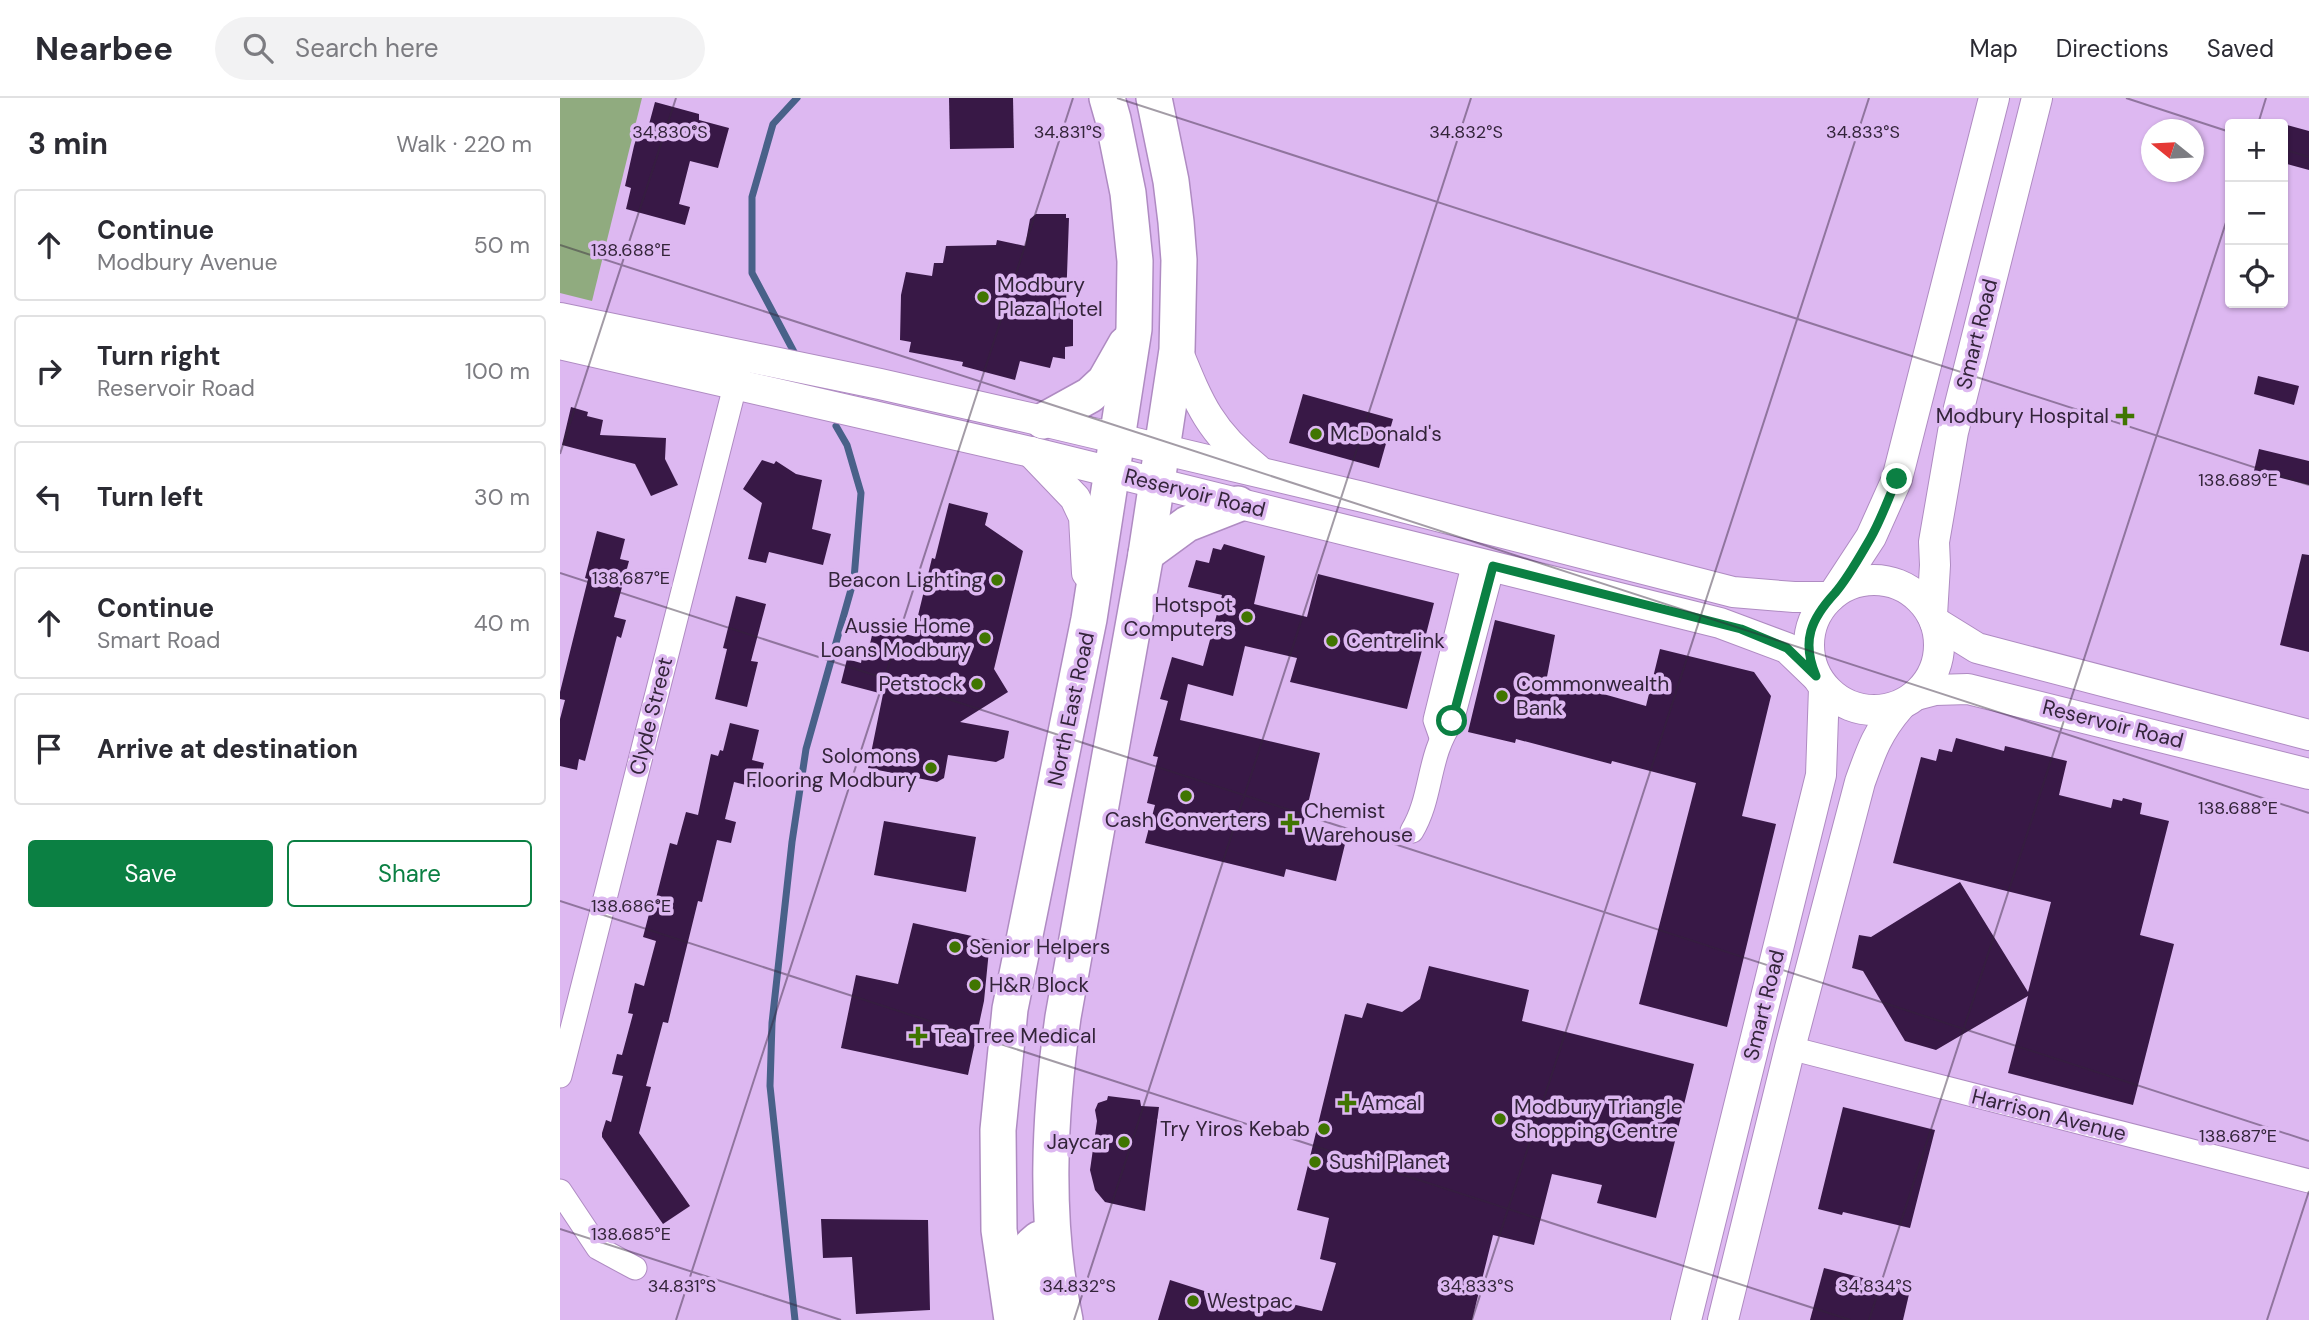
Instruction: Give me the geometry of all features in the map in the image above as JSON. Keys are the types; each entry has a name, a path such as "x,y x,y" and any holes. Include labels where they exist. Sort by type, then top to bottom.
{"highway":[{"name":"North East Road","path":"1012,1320 999,1230 998,1130 1010,1009 1090,619 1134,329 1135,271 1128,193 1114,119 1107,98"},
{"name":"North East Road","path":"1065,1320 1052,1236 1053,1114 1060,1036 1146,554 1177,350 1177,235 1171,181 1154,98"},
{"path":"1037,436 1105,381 1134,329"},
{"path":"1146,554 1187,524 1238,504"},
{"path":"1035,1320 1030,1276 1032,1245 1039,1239 1052,1236"}],"main road":[{"name":"Smart Road","path":"1833,595 1871,537 1897,479 1994,98"},
{"name":"Smart Road","path":"1934,618 1934,542 1953,432 2037,98"},
{"name":"Reservoir Road","path":"560,318 739,371"},
{"name":"Reservoir Road","path":"560,344 739,371 880,383 1037,436 1115,455 1157,483 1741,629 1787,648 1820,682"},
{"path":"1177,350 1196,397 1214,428 1230,447 1262,473"},
{"path":"1037,436 1084,517 1090,619"},
{"name":"Reservoir Road","path":"1115,455 1162,449 1733,592 1794,597 1833,595"},
{"path":"1863,581 1894,583 1920,598 1934,618 1940,649 1933,675 1908,701 1876,711 1865,710 1842,703 1820,682 1810,657 1809,639 1814,620 1833,595 1863,581"},
{"name":"Reservoir Road","path":"1934,618 1977,648 2309,735"},
{"name":"Smart Road","path":"1686,1320 1821,775 1820,682"},
{"name":"Reservoir Road","path":"1908,701 1935,690 1968,689 2309,774"},
{"name":"Smart Road","path":"1723,1320 1790,1048 1860,782 1873,743 1883,726 1908,701"}],"street":[{"name":"Clyde Street","path":"560,1076 739,371"},
{"path":"1412,831 1421,815 1441,737 1452,721 1483,564"},
{"name":"Harrison Avenue","path":"1790,1048 2309,1181"},
{"path":"560,1191 598,1248 635,1268"}],"green space":[{"path":"560,98 642,98 592,301 560,293"}],"building":[{"path":"949,98 1013,98 1014,148 950,149"},
{"path":"655,102 699,114 699,120 729,128 718,168 690,161 679,204 690,207 685,225 626,209 631,188 625,186 634,146 640,126 648,128"},
{"path":"2288,125 2309,131 2309,170 2288,164"},
{"path":"1036,214 1066,214 1066,218 1069,218 1066,303 1073,303 1073,346 1065,347 1065,359 1053,357 1050,368 1020,361 1015,380 962,366 963,362 909,352 911,342 900,340 901,295 906,272 932,276 934,263 943,263 946,246 996,245 997,240 1025,246 1030,219"},
{"path":"2258,376 2299,386 2294,405 2254,394"},
{"path":"1303,394 1393,419 1379,468 1289,443"},
{"path":"571,407 588,412 587,416 603,420 600,435 666,438 665,459 678,485 651,496 635,464 562,445"},
{"path":"2259,449 2309,461 2309,485 2254,471"},
{"path":"762,460 774,464 776,461 796,474 822,480 812,529 831,534 823,565 769,552 766,563 748,559 762,503 743,489"},
{"path":"949,503 988,513 985,525 1023,551 994,669 1008,692 960,722 1009,731 1004,758 996,762 948,755 944,778 937,782 868,768 883,694 841,683 847,659 861,663 863,652 868,652 874,627 913,636"},
{"path":"597,531 625,539 620,559 629,561 614,617 626,620 621,638 617,636 585,761 579,759 577,770 560,766 560,719 565,700 560,699 560,692"},
{"path":"1224,544 1265,556 1254,604 1307,617 1318,574 1434,603 1407,709 1290,682 1297,658 1245,646 1233,696 1188,684 1180,720 1320,753 1303,825 1347,836 1336,881 1286,869 1284,877 1145,843 1155,805 1147,803 1158,757 1153,756 1168,701 1160,699 1172,657 1203,666 1222,595 1188,587 1196,560 1209,563 1213,548 1221,550"},
{"path":"2302,554 2309,555 2309,652 2280,645"},
{"path":"736,596 766,604 751,661 758,662 747,707 715,699 727,649 723,648"},
{"path":"1495,620 1555,635 1546,682 1589,690 1646,706 1660,649 1754,672 1771,696 1742,816 1776,824 1727,1027 1639,1004 1696,783 1516,739 1515,743 1468,732"},
{"path":"730,723 759,730 752,760 764,763 758,788 734,782 725,819 736,822 731,843 717,840 702,902 698,901 668,1023 663,1022 646,1086 651,1087 639,1133 690,1206 663,1224 602,1137 602,1133 606,1120 611,1122 623,1076 612,1074 617,1054 622,1055 633,1014 628,1013 635,983 644,986 656,941 643,937 649,914 652,914 670,843 677,845 686,812 698,815 711,754 718,756 720,750 723,751"},
{"path":"1956,738 2004,751 2005,746 2067,761 2059,795 2111,808 2113,799 2122,801 2123,798 2142,803 2140,814 2169,821 2140,935 2174,944 2133,1105 2008,1073 2028,996 1936,1050 1905,1041 1863,971 1852,968 1859,935 1871,937 1960,882 2028,992 2051,902 1893,863 1921,757 1936,761 1939,749 1952,752"},
{"path":"884,821 976,837 966,892 874,875"},
{"path":"913,923 990,940 984,1001 968,1075 841,1048 856,975 898,984"},
{"name":"Modbury Triangle Shopping Centre","path":"1429,966 1529,990 1522,1021 1694,1064 1656,1218 1597,1203 1602,1185 1552,1174 1534,1245 1493,1235 1472,1320 1158,1320 1170,1280 1245,1304 1248,1294 1322,1311 1336,1263 1320,1259 1329,1218 1297,1210 1345,1014 1362,1018 1367,1003 1402,1012 1420,999"},
{"name":"Jaycar","path":"1108,1096 1140,1100 1141,1106 1159,1107 1145,1211 1105,1202 1095,1190 1090,1170 1097,1121 1095,1110 1098,1103 1107,1100"},
{"path":"1843,1107 1935,1130 1910,1228 1843,1212 1842,1215 1818,1209"},
{"path":"821,1219 928,1220 930,1310 856,1314 852,1257 823,1258"},
{"path":"1824,1268 1910,1290 1903,1320 1810,1320"}],"waterway":[{"path":"794,352 752,273 752,197 773,124 797,98"},
{"path":"795,1320 770,1086 772,1023 792,842 806,749 854,579 861,493 847,445 836,426"}],"place":[{"name":"Modbury Plaza Hotel","path":"983,297"},
{"name":"Modbury Hospital","path":"2125,416"},
{"name":"McDonald's","path":"1316,434"},
{"name":"Beacon Lighting","path":"997,580"},
{"name":"Hotspot Computers","path":"1247,617"},
{"name":"Aussie Home Loans Modbury","path":"985,638"},
{"name":"Centrelink","path":"1332,641"},
{"name":"Petstock","path":"977,684"},
{"name":"Commonwealth Bank","path":"1502,696"},
{"name":"Solomons Flooring Modbury","path":"931,768"},
{"name":"Cash Converters","path":"1186,796"},
{"name":"Chemist Warehouse","path":"1290,823"},
{"name":"Senior Helpers","path":"955,947"},
{"name":"H&R Block","path":"975,985"},
{"name":"Tea Tree Medical","path":"918,1036"},
{"name":"Amcal","path":"1347,1103"},
{"name":"Modbury Triangle Shopping Centre","path":"1500,1119"},
{"name":"Try Yiros Kebab","path":"1324,1129"},
{"name":"Jaycar","path":"1124,1142"},
{"name":"Sushi Planet","path":"1315,1162"},
{"name":"Westpac","path":"1193,1301"}],"route":[{"path":"1452,721 1493,566 1741,629 1787,648 1816,676 1809,648 1814,620 1871,537 1897,479"}]}
